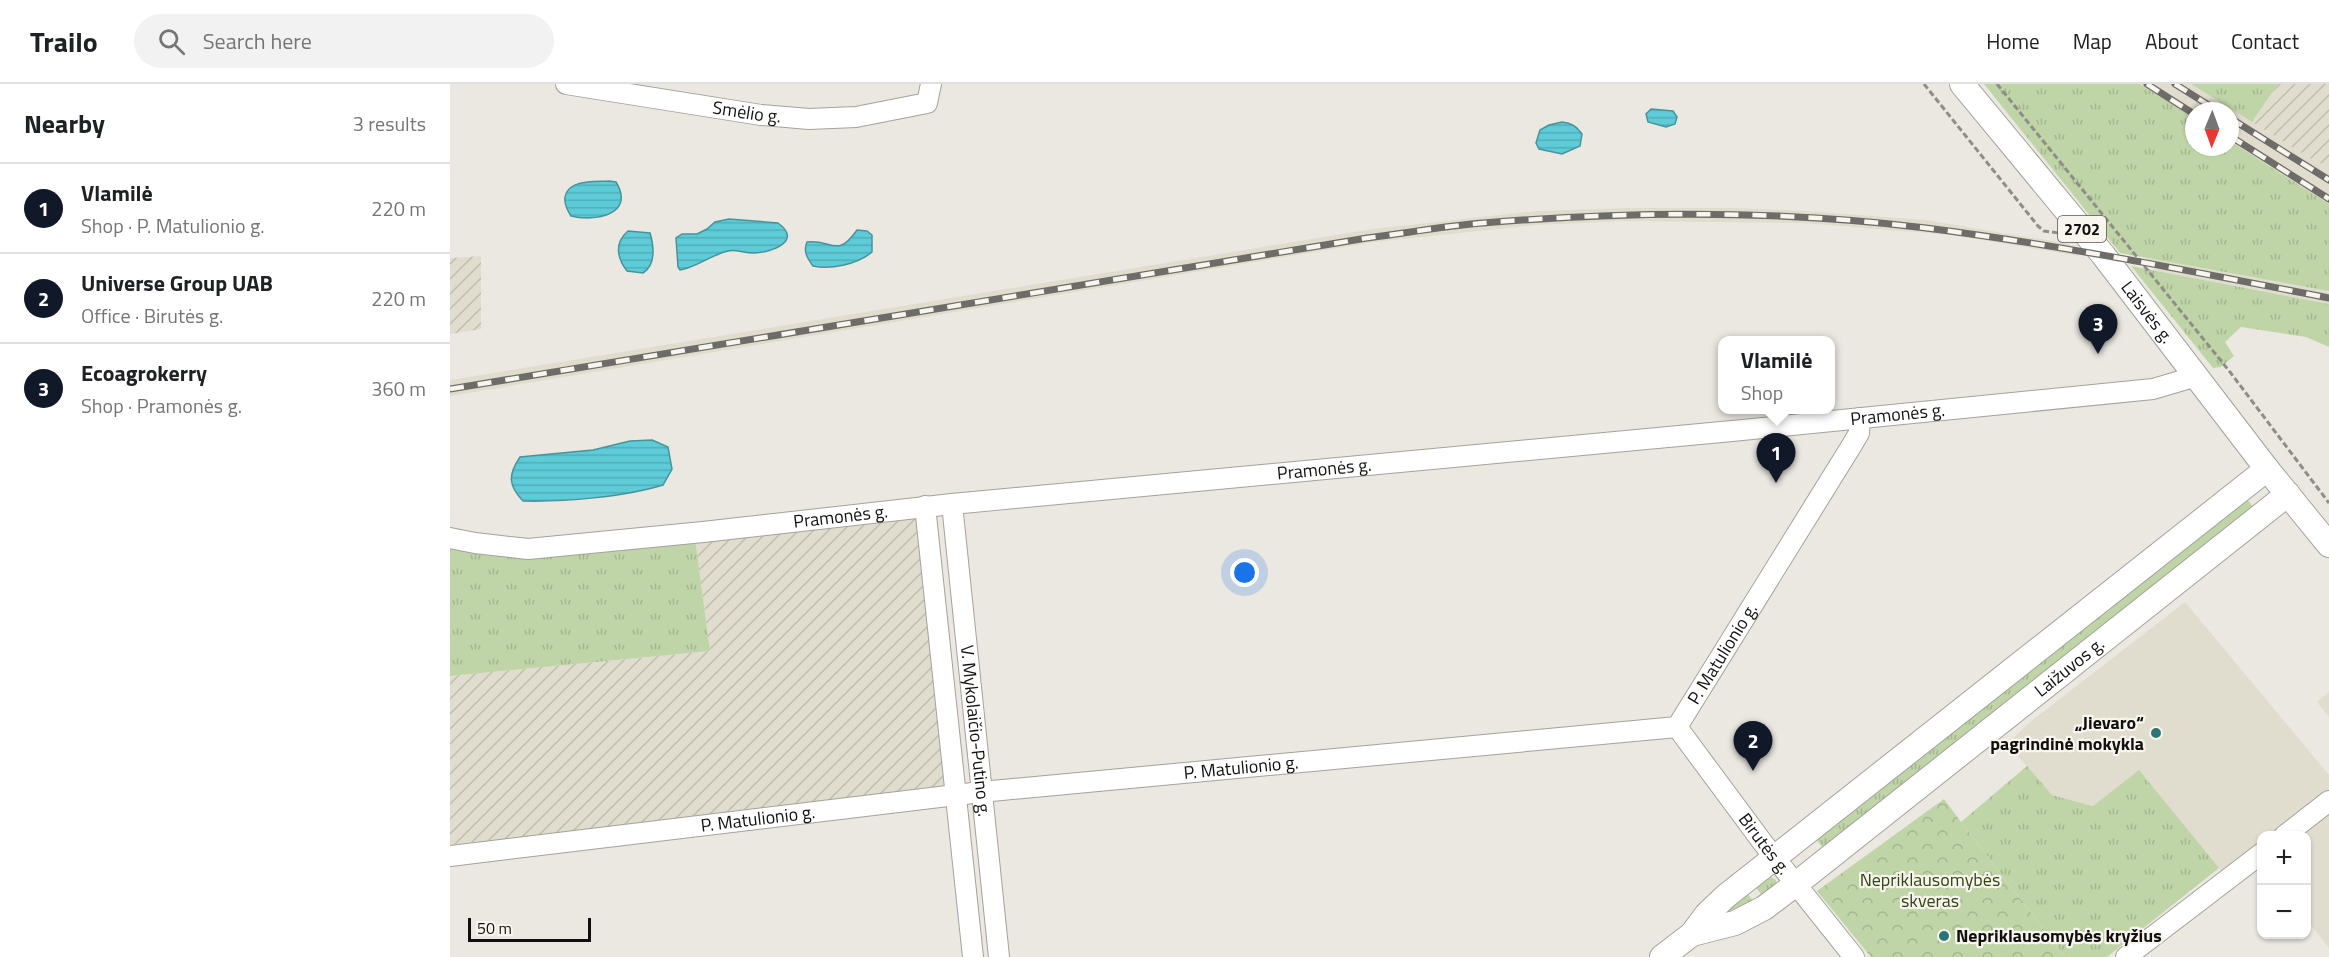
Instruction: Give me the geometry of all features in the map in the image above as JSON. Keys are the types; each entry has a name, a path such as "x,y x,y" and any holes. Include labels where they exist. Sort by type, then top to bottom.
{"main road":[{"name":"Laisvės g.","path":"1962,84 2104,256 2267,469 2329,545"},
{"name":"Laižuvos g.","path":"1692,934 1707,914 1726,896 2267,469"},
{"name":"Laižuvos g.","path":"1692,934 1735,923 1764,908 2288,494"},
{"path":"1662,957 1692,934"}],"street":[{"name":"Smėlio g.","path":"566,84 761,115 809,119 856,117 929,94"},
{"name":"Pramonės g.","path":"450,538 528,549 952,504 2153,389 2197,376"},
{"name":"P. Matulionio g.","path":"450,856 981,792 1677,726 1852,445 1859,433 1860,418"},
{"name":"V. Mykolaičio-Putino g.","path":"952,504 999,957"},
{"name":"V. Mykolaičio-Putino g.","path":"925,507 973,957"},
{"name":"Birutės g.","path":"1677,726 1775,858 1854,957"},
{"path":"2290,831 2329,801"},
{"path":"2139,953 2257,857"}],"path":[{"path":"1924,84 2038,226 2051,233 2062,233"},
{"path":"1997,84 2229,372 2329,503"}],"shaded area":[{"path":"2140,84 2191,84 2220,102 2185,102 2185,112"},
{"path":"2278,84 2329,84 2329,167 2315,161 2252,122"},
{"path":"2239,114 2315,161 2329,167 2329,204 2239,147"},
{"path":"1732,208 1926,220 2069,244 2079,256 1952,235 1803,223 1625,221 1536,225 1375,242 450,396 450,380 1373,229 1536,211"},
{"path":"481,256 481,329 450,334 450,258"},
{"path":"2145,257 2329,291 2329,304 2156,271"},
{"path":"913,516 919,521 946,784 943,788 937,791 450,845 450,676 710,651 695,538"},
{"name":"„Jievaro“ pagrindinė mokykla","path":"2185,602 2329,775 2329,794 2280,831 2257,831 2257,849 2224,875 2219,868 2094,806 2052,795 2007,744 2030,722"},
{"path":"2329,692 2329,717 2317,702"},
{"path":"2329,810 2329,948 2311,925 2311,831 2302,831"}],"green space":[{"path":"1984,84 2140,84 2185,112 2185,156 2239,156 2239,147 2329,204 2329,291 2120,253"},
{"path":"2191,84 2278,84 2252,122 2239,114 2239,102 2220,102"},
{"path":"2131,266 2329,304 2329,347 2306,337 2241,327 2225,342 2234,356 2221,367 2213,368"},
{"path":"2245,496 2254,508 1824,849 1815,838"},
{"path":"695,538 710,651 450,676 450,548"},
{"path":"2027,766 2052,795 2093,806 2139,770 2219,868 2107,957 2065,957 1961,822"},
{"name":"Nepriklausomybės skveras","path":"1944,799 2065,957 1871,957 1817,891"},
{"path":"1769,876 1776,880 1776,886 1763,897 1755,886"},
{"path":"1746,892 1755,903 1714,919"}],"water":[{"path":"1651,109 1673,111 1677,117 1675,124 1666,127 1648,122 1646,114"},
{"path":"1562,122 1574,126 1582,134 1580,146 1562,154 1539,149 1536,143 1540,130"},
{"path":"616,182 621,193 621,202 617,209 601,217 571,216 566,207 565,197 571,187 583,183"},
{"path":"729,219 778,223 785,229 786,240 776,248 762,252 728,251 680,270 676,238 682,234 697,234 715,222"},
{"path":"857,230 867,231 872,235 872,252 844,265 813,266 806,254 807,242 839,246 850,239"},
{"path":"628,231 650,233 653,249 652,260 643,273 627,271 619,256 621,240"},
{"path":"652,440 668,447 672,469 663,485 612,496 575,500 523,501 512,485 513,469 520,457 593,450 630,441"}],"railway":[{"path":"2147,84 2185,108"},
{"path":"2175,84 2204,102"},
{"path":"2239,124 2329,180"},
{"path":"2239,142 2329,199"},
{"path":"450,389 1367,238 1469,224 1594,216 1760,215 1926,228 2078,251 2329,298"}],"place":[{"name":"Ecoagrokerry","path":"2098,354"},
{"name":"Vlamilė","path":"1776,483"},
{"name":"„Jievaro“ pagrindinė mokykla","path":"2156,733"},
{"name":"Universe Group UAB","path":"1753,771"},
{"name":"Nepriklausomybės kryžius","path":"1944,936"}]}
